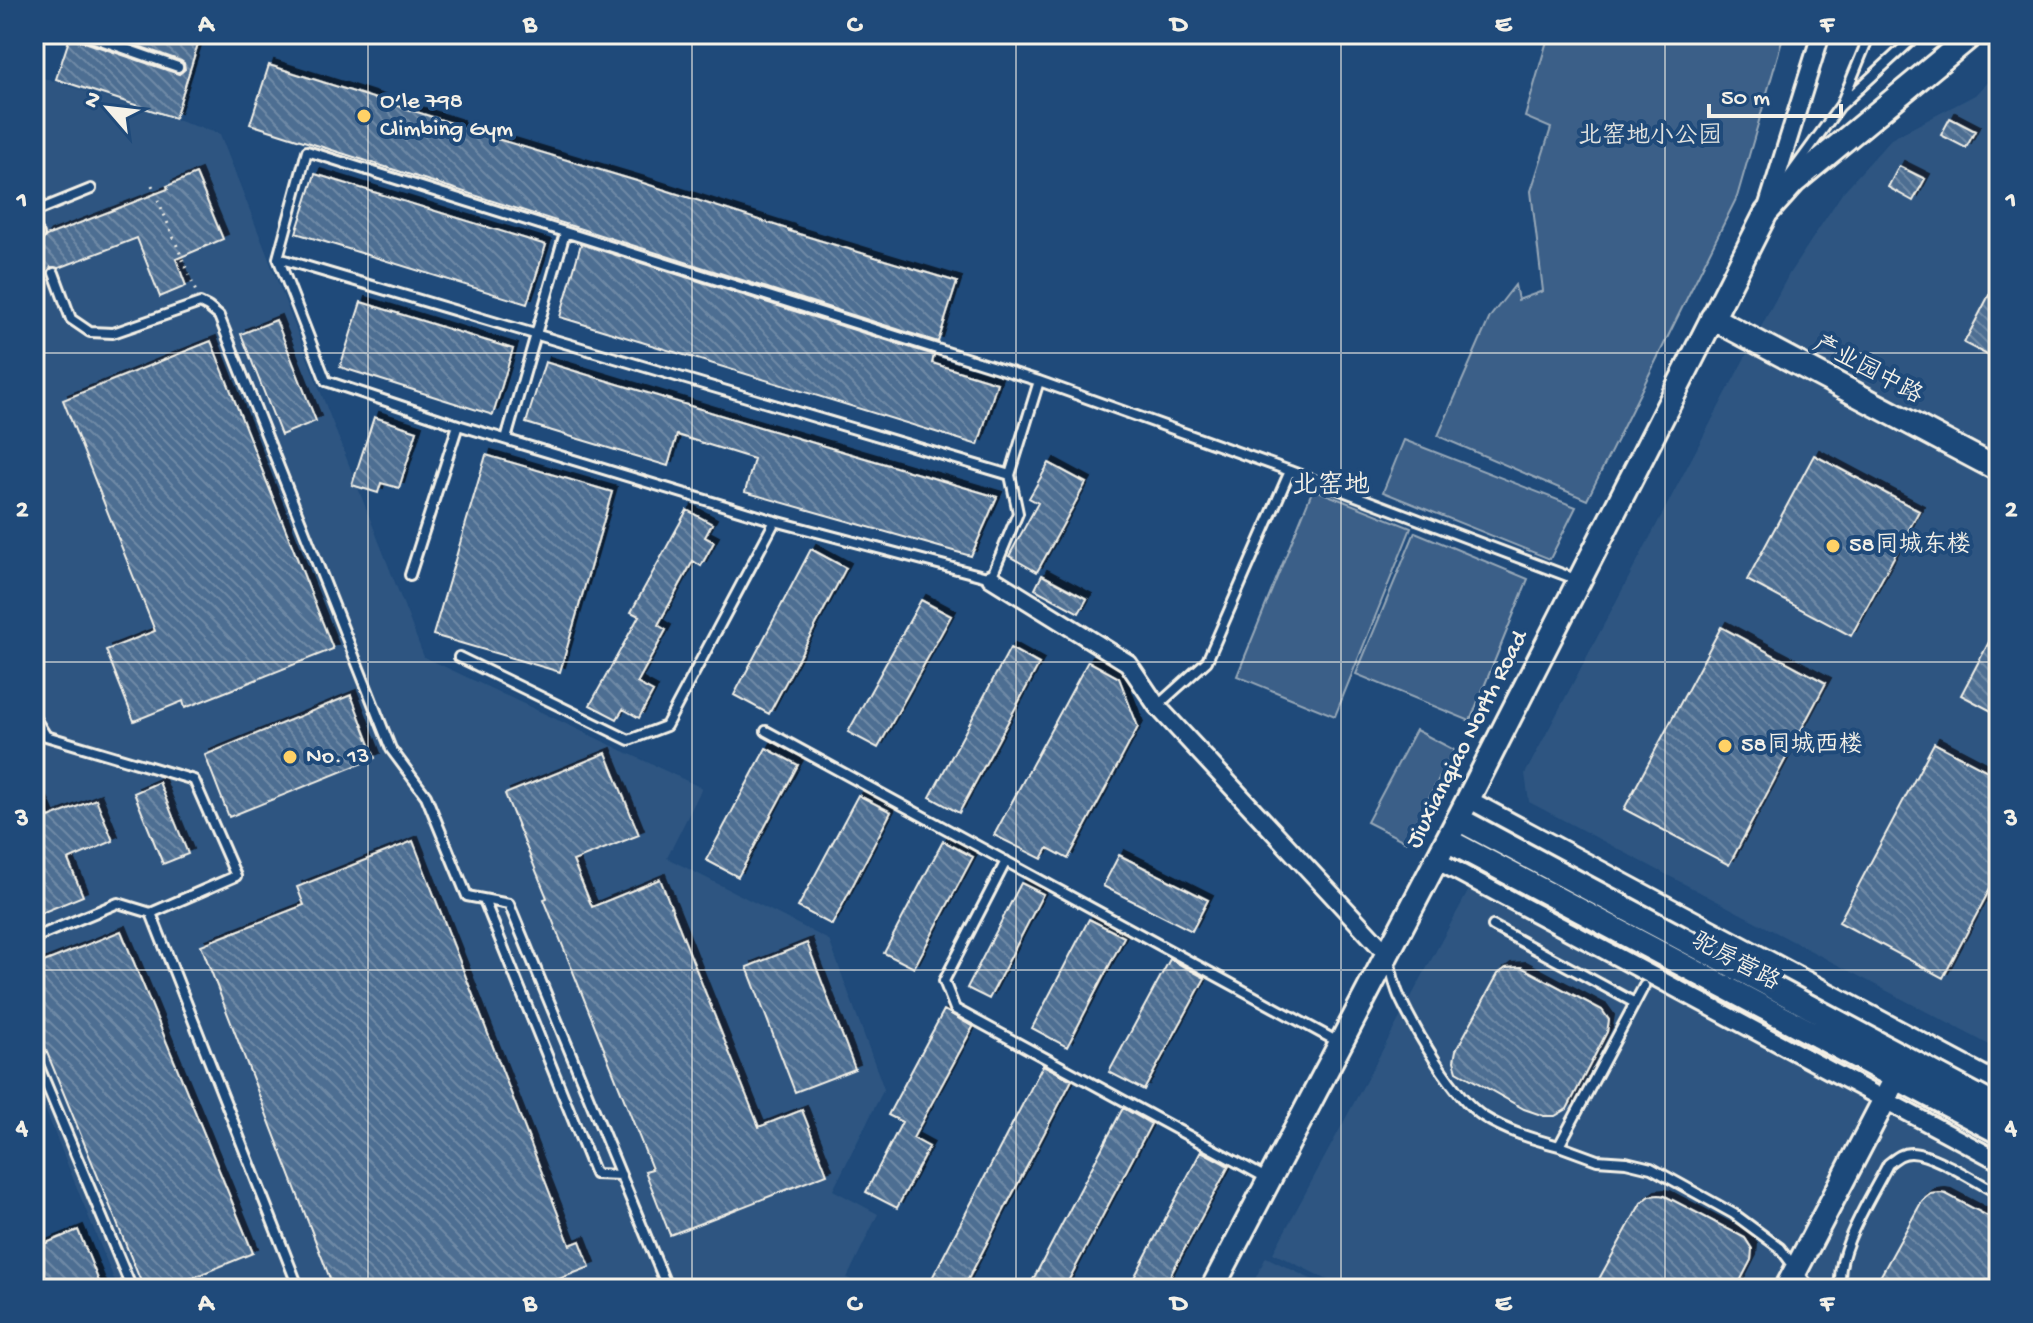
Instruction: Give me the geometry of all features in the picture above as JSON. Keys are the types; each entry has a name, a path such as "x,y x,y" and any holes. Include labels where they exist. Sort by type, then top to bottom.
{"street":[{"name":"Jiuxianqiao North Road","path":"1212,1289 1463,809 1766,213 1821,34"},
{"name":"Jiuxianqiao North Road","path":"1766,213 1794,182 1973,34"},
{"name":"产业园中路","path":"1712,318 1999,470"},
{"path":"991,578 1128,663 1157,706 1387,954"},
{"path":"1463,809 1999,1083"},
{"name":"驼房营路","path":"1463,809 1999,1108"},
{"path":"1441,850 1999,1161"},
{"name":"驼房营路","path":"1441,850 1999,1132"},
{"path":"1791,1279 1896,1078"}],"lane":[{"path":"83,34 178,67"},
{"path":"1840,106 1870,34"},
{"path":"1766,213 1803,155 1840,106 1918,34"},
{"path":"1039,381 1010,475 1018,513 991,578 775,521 458,425 326,381 278,258 307,151 1039,381 1290,471 1578,580"},
{"path":"34,212 91,189"},
{"path":"34,224 39,235"},
{"path":"506,439 565,233"},
{"path":"278,258 1010,475"},
{"path":"54,273 71,319 90,332 113,333 200,303 219,316 391,749 426,796 467,896 509,904 665,1282 647,1289"},
{"path":"410,575 458,425"},
{"path":"1157,706 1207,661 1290,471"},
{"path":"459,657 629,740 666,726 775,521"},
{"path":"34,717 46,736 194,780 236,876 151,913 118,903 34,938"},
{"path":"766,731 1341,1043"},
{"path":"1006,861 944,981 955,1009 1269,1179"},
{"path":"484,900 595,1174 621,1175"},
{"path":"151,913 299,1289"},
{"path":"1493,926 1635,1003"},
{"path":"1387,954 1398,993 1420,1035 1459,1095 1483,1117 1526,1137 1597,1160 1651,1168 1734,1214 1780,1248 1791,1279 1811,1289"},
{"path":"1559,1146 1644,986"},
{"path":"34,1055 132,1289"},
{"path":"1841,1289 1840,1267 1844,1250 1888,1164 1900,1155 1926,1155 1999,1194"}],"path":[{"path":"152,185 200,303"}],"shaded area":[{"path":"1999,70 1999,1050 1529,802 1525,774 1789,274 1843,192 1891,139 1975,95"},
{"path":"34,75 220,134 424,657 702,788 667,858 829,940 884,1089 833,1190 878,1214 847,1278 868,1289 118,1289 34,1082"},
{"path":"1471,886 1999,1165 1999,1289 1346,1289 1273,1253"},
{"path":"1266,1257 1331,1289 1250,1289"}],"green space":[{"name":"北窑地小公园","path":"1549,34 1784,34 1737,197 1587,500 1438,436 1490,317 1515,285 1518,300 1543,291 1531,191 1551,128 1525,117"},
{"path":"1404,440 1576,507 1550,559 1383,492"},
{"path":"1313,489 1411,528 1335,716 1237,676"},
{"path":"1415,532 1528,579 1470,721 1356,674"},
{"path":"1416,730 1454,750 1406,842 1367,822"}],"building":[{"path":"71,34 76,34 81,41 179,74 185,69 181,61 104,34 201,34 175,118 56,79"},
{"path":"269,65 457,127 957,282 938,342 250,124"},
{"path":"1950,118 1975,131 1966,148 1941,135"},
{"path":"1899,166 1925,179 1913,201 1888,187"},
{"path":"196,174 223,239 176,259 186,286 160,297 137,238 59,268 51,267 47,273 34,278 34,240 41,242 46,236 168,189 167,186"},
{"path":"315,174 546,245 527,304 296,233"},
{"path":"581,244 934,355 932,363 997,383 978,445 560,317"},
{"path":"1999,276 1999,361 1964,343"},
{"path":"361,302 513,349 493,415 340,367"},
{"path":"276,320 316,421 281,435 241,334"},
{"path":"211,341 333,649 185,708 183,701 134,721 106,650 155,631 63,400"},
{"path":"545,362 997,497 971,556 745,492 754,459 677,435 668,466 526,423"},
{"path":"374,417 417,431 399,488 381,483 378,493 352,485"},
{"path":"486,455 612,492 560,672 433,635"},
{"name":"58同城东楼","path":"1814,455 1919,511 1851,636 1747,580"},
{"path":"1049,463 1086,483 1037,572 1009,556 1038,503 1029,498"},
{"path":"687,510 712,524 705,537 714,542 701,566 693,561 658,625 666,630 637,683 653,692 639,718 623,709 617,719 590,705 639,616 631,612"},
{"path":"811,549 846,568 769,714 734,695"},
{"path":"1042,575 1087,599 1079,613 1035,589"},
{"path":"921,600 951,616 878,748 848,732"},
{"path":"1999,623 1999,715 1961,695"},
{"name":"58同城西楼","path":"1721,627 1826,683 1729,865 1624,809"},
{"path":"1010,648 1039,664 959,813 930,797"},
{"path":"1088,661 1119,678 1138,727 1068,859 1048,848 1042,859 994,835"},
{"name":"No. 13","path":"351,695 375,758 229,817 205,755"},
{"path":"1934,743 1999,777 1999,872 1943,978 1839,922"},
{"path":"766,748 798,765 738,877 706,860"},
{"path":"606,753 639,835 573,861 592,907 660,879 759,1127 802,1110 827,1174 670,1235 645,1171 652,1169 505,794"},
{"path":"159,782 188,854 163,864 134,793"},
{"path":"34,783 49,818 96,799 113,841 68,860 83,896 34,916"},
{"path":"858,795 891,812 832,925 798,907"},
{"path":"413,841 570,1245 580,1241 590,1267 533,1289 334,1289 201,945 304,905 297,887"},
{"path":"943,841 973,857 914,968 884,953"},
{"path":"1119,855 1208,900 1192,931 1103,886"},
{"path":"1021,883 1043,894 989,999 967,988"},
{"path":"1089,919 1124,937 1067,1047 1032,1028"},
{"path":"121,931 253,1253 165,1289 144,1289 34,1021 34,966"},
{"path":"807,943 855,1069 795,1092 747,967"},
{"path":"1170,959 1205,978 1144,1090 1109,1072"},
{"path":"1521,967 1602,1010 1609,1020 1607,1032 1567,1109 1555,1116 1544,1116 1524,1109 1457,1071 1454,1061 1456,1050 1498,974 1506,968"},
{"path":"944,1010 973,1027 913,1138 929,1147 897,1208 866,1192 902,1122 888,1115"},
{"path":"1043,1065 1072,1080 963,1289 948,1289 931,1280"},
{"path":"1123,1108 1151,1124 1064,1289 1028,1289"},
{"path":"1201,1151 1229,1166 1163,1289 1128,1289"},
{"path":"1940,1193 1999,1222 1999,1289 1878,1289 1880,1277 1922,1201 1931,1194"},
{"path":"1659,1195 1745,1238 1752,1249 1751,1260 1736,1289 1598,1289 1599,1279 1641,1203 1650,1196"},
{"path":"78,1230 102,1289 34,1289 34,1248"}],"place":[{"name":"O’le 798 Climbing Gym","path":"364,116"},
{"name":"58同城东楼","path":"1833,546"},
{"name":"58同城西楼","path":"1725,746"},
{"name":"No. 13","path":"290,757"}],"district":[{"name":"北窑地","path":"1331,487"}]}
